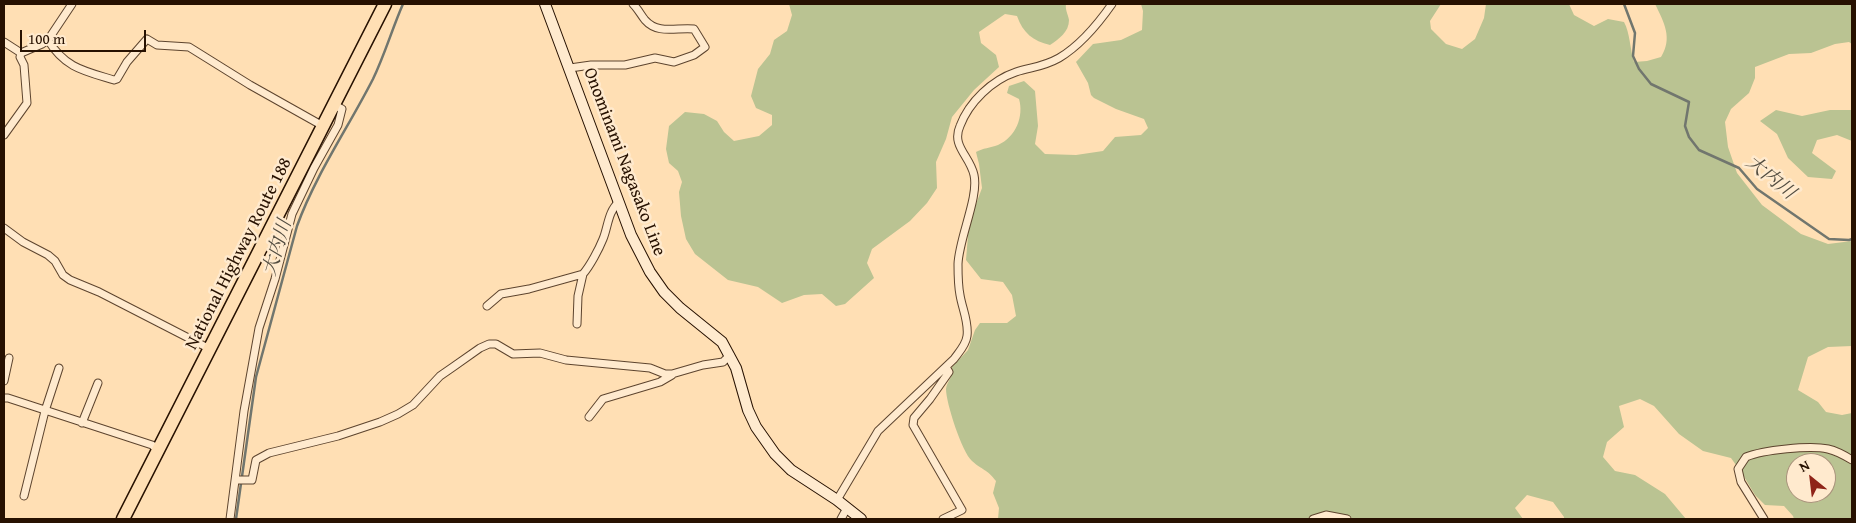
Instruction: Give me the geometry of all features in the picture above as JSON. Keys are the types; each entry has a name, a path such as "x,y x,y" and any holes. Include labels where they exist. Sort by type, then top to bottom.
{"highway":[{"name":"National Highway Route 188","path":"123,519 385,4"}],"main road":[{"name":"Onominami Nagasako Line","path":"545,4 639,254 664,292 680,308 722,342 736,368 748,410 764,440 775,454 790,470 837,500 862,519"}],"street":[{"path":"21,53 48,40 72,4"},
{"path":"570,68 591,65 625,66 655,58 674,62 694,55 705,47 694,29 659,29 646,21 633,4"},
{"path":"837,500 878,431 946,367 963,346 967,337 967,326 958,282 960,246 974,186 974,174 959,146 957,137 965,116 982,93 1004,77 1018,71 1034,69 1061,57 1091,31 1112,4"},
{"path":"48,40 55,52 70,65 114,80 118,79 127,62 147,39 157,45 189,47 250,85 323,126"},
{"path":"4,42 21,53"},
{"path":"4,135 27,103 24,65 20,57 21,53"},
{"path":"230,519 245,401 259,328 292,214 314,168 338,125 342,110 334,105"},
{"path":"577,324 578,296 583,274 589,267 603,240 613,207 618,202"},
{"path":"5,230 48,255 55,261 63,275 70,280 99,292 210,349"},
{"path":"487,306 496,296 501,294 529,289 583,274"},
{"path":"236,480 252,480 256,460 269,453 338,436 398,414 413,405 440,376 480,348 489,344 496,344 513,354 540,353 566,360 650,368 665,374 723,362 730,355"},
{"path":"4,380 9,358"},
{"path":"943,519 962,510 913,425 914,418 949,372 946,367"},
{"path":"24,496 45,411 59,368"},
{"path":"589,417 603,399 660,382 672,374"},
{"path":"82,423 98,383"},
{"path":"4,398 152,445 158,450"},
{"path":"1764,519 1741,482 1738,469 1746,457 1765,452 1826,448 1852,460"},
{"path":"841,519 847,508"},
{"path":"1313,519 1326,515 1346,519"}],"green space":[{"path":"789,4 1066,4 1069,20 1065,32 1050,45 1029,35 1022,27 1017,16 1005,14 979,32 981,43 996,55 999,67 974,90 952,117 946,139 936,162 937,188 927,203 910,221 872,249 867,263 874,278 845,304 836,306 822,294 804,295 782,303 758,287 728,280 695,254 686,239 681,216 679,192 682,182 678,171 669,163 666,149 669,126 685,112 704,114 717,121 724,132 734,141 759,136 772,125 772,115 756,108 751,96 758,69 770,54 774,40 787,31 792,15"},
{"path":"1141,4 1441,4 1430,21 1431,29 1446,44 1462,49 1475,39 1484,18 1486,4 1569,4 1574,15 1594,26 1608,19 1624,22 1628,31 1634,62 1661,57 1665,50 1666,30 1655,4 1852,4 1852,44 1849,42 1835,44 1811,53 1789,54 1755,67 1755,78 1749,93 1731,109 1725,122 1728,147 1737,173 1762,205 1801,234 1828,244 1852,241 1852,346 1828,347 1808,357 1798,390 1818,402 1826,412 1842,415 1852,413 1852,519 1794,519 1784,506 1765,505 1755,495 1731,458 1703,451 1679,434 1654,406 1640,399 1619,406 1624,427 1607,442 1603,457 1615,471 1635,475 1665,494 1686,519 1564,519 1553,502 1527,495 1515,508 1523,519 998,519 999,508 993,493 996,481 968,456 955,427 946,389 952,374 952,367 968,350 975,330 980,323 1007,323 1016,316 1012,295 1003,282 981,279 966,260 969,223 982,188 976,152 998,145 1010,137 1019,119 1020,106 1019,99 1007,93 1009,86 1024,81 1035,91 1038,126 1035,144 1045,154 1076,155 1103,151 1115,137 1141,135 1148,128 1144,119 1116,109 1094,98 1076,62 1093,44 1121,40 1142,30 1143,11"},
{"path":"1776,110 1802,116 1830,110 1852,110 1852,141 1837,135 1817,140 1812,153 1836,171 1832,179 1808,177 1788,158 1777,134 1760,121"}],"waterway":[{"name":"大内川","path":"236,519 256,377 297,226 313,188 373,79 403,4"},
{"name":"大内川","path":"1624,4 1635,33 1633,56 1639,69 1651,84 1689,102 1685,126 1689,137 1699,150 1739,168 1757,189 1829,239 1852,239"}]}
